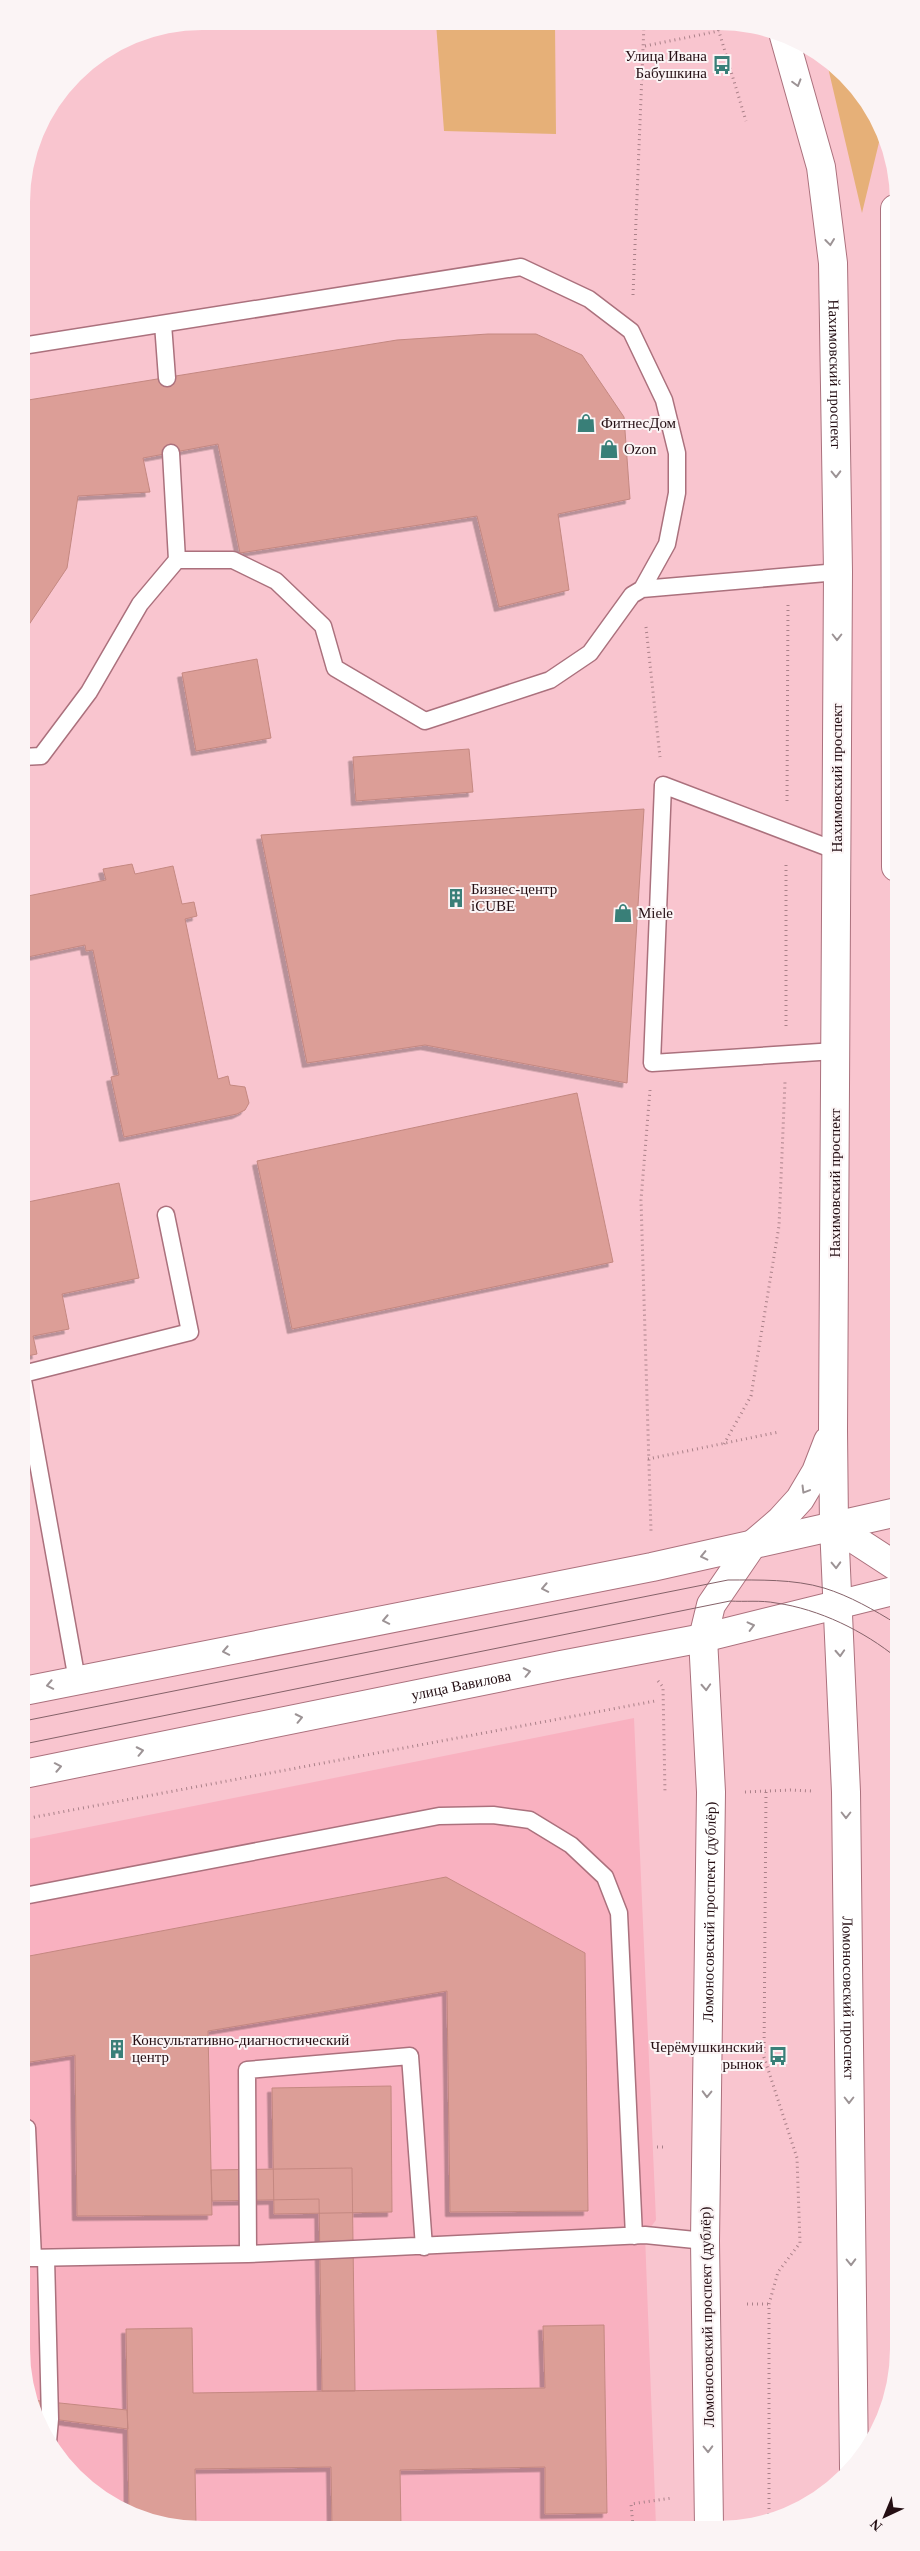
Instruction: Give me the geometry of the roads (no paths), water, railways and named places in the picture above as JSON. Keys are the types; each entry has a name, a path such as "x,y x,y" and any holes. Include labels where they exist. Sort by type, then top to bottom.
{"main road":[{"name":"Нахимовский проспект","path":"786,45 821,167 833,263 838,572 834,1526"},
{"name":"Ломоносовский проспект (дублёр)","path":"709,2521 705,2241 711,1792 703,1638 711,1605 752,1545 780,1521 800,1499 816,1472 833,1430"},
{"path":"30,1690 643,1569 890,1514"},
{"path":"834,1526 890,1562"},
{"name":"Ломоносовский проспект","path":"834,1526 846,1792 854,2454"},
{"name":"улица Вавилова","path":"30,1773 703,1638 890,1592"}],"lane":[{"path":"30,345 521,266 589,300 631,331 664,400 677,453 677,494 667,544 642,589"},
{"path":"163,324 167,378"},
{"path":"30,757 41,756 89,692 140,604 178,560 170,453"},
{"path":"178,560 233,560 276,580 323,626 336,668 425,721 550,680 590,653 632,594 642,589 720,580 789,578 838,572"},
{"path":"836,851 663,785 652,1063 836,1050"},
{"path":"30,1372 190,1332 166,1215"},
{"path":"30,1419 77,1680"},
{"path":"30,1895 439,1816 494,1815 530,1820 571,1845 605,1877 619,1913 634,2236"},
{"path":"248,2254 247,2070 410,2056 424,2247"},
{"path":"30,2184 34,2258 50,2418 49,2427"},
{"path":"34,2258 248,2254 634,2236 705,2241"}],"tram line":[{"path":"30,1720 728,1580 764,1580 813,1585 852,1599 890,1620"},
{"path":"30,1743 730,1601 770,1602 808,1610 856,1630 890,1653"}],"place":[{"name":"Улица Ивана Бабушкина","path":"722,65"},
{"name":"ФитнесДом","path":"586,423"},
{"name":"Ozon","path":"609,449"},
{"name":"Бизнес-центр iCUBE","path":"456,898"},
{"name":"Miele","path":"623,913"},
{"name":"Консультативно-диагностический центр","path":"117,2049"},
{"name":"Черёмушкинский рынок","path":"778,2056"}]}
